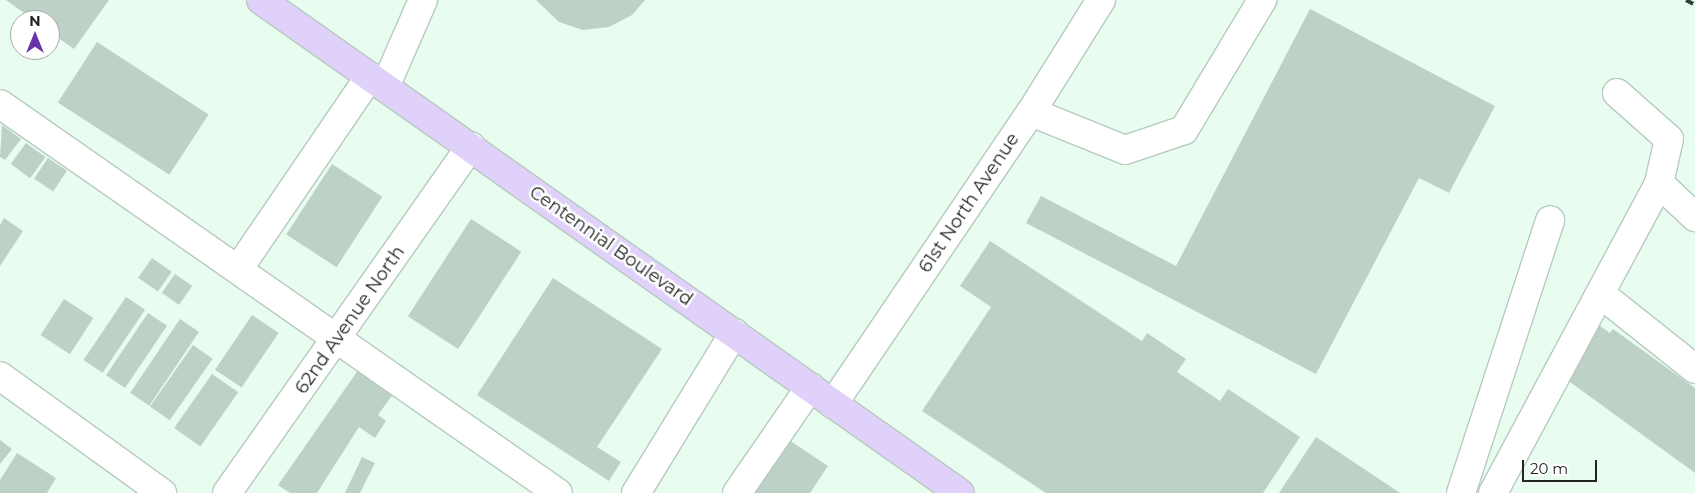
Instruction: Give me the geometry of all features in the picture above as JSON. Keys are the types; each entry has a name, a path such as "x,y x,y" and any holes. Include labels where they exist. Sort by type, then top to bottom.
{"main road":[{"name":"Centennial Boulevard","path":"260,0 471,146 960,493"}],"street":[{"path":"239,268 377,81 423,0"},
{"name":"61st North Avenue","path":"833,404 1031,112 1101,0"},
{"path":"1031,112 1124,150 1184,130 1262,0"},
{"path":"1493,493 1602,295 1659,183 1669,139 1617,93"},
{"path":"0,104 339,337 558,493"},
{"name":"62nd Avenue North","path":"227,493 339,337 471,146"},
{"path":"1659,183 1695,217"},
{"path":"1461,493 1550,220"},
{"path":"1602,295 1695,370"},
{"path":"636,493 734,333"},
{"path":"0,376 162,493"},
{"path":"737,493 810,387"}],"building":[{"path":"6,0 109,0 74,49 60,39 60,10 20,10"},
{"path":"536,0 645,0 632,15 609,27 583,30 559,22"},
{"path":"1310,9 1495,106 1449,193 1419,178 1316,374 1026,223 1041,196 1176,266"},
{"path":"97,42 209,114 169,175 58,102"},
{"path":"2,125 21,139 5,160 0,157"},
{"path":"26,143 45,157 30,178 11,164"},
{"path":"48,158 67,171 53,192 34,179"},
{"path":"332,164 382,197 337,267 286,234"},
{"path":"4,218 23,231 0,266 0,225"},
{"path":"471,219 521,252 458,349 408,316"},
{"path":"990,241 1142,341 1147,333 1186,359 1177,372 1220,401 1228,389 1300,437 1263,493 1046,493 922,411 991,307 960,286"},
{"path":"152,258 172,272 158,291 138,278"},
{"path":"175,274 192,286 179,305 162,293"},
{"path":"553,278 662,349 597,447 621,462 609,481 477,395"},
{"path":"126,297 145,310 103,373 84,360"},
{"path":"64,299 93,318 70,354 41,335"},
{"path":"148,313 167,326 125,388 106,375"},
{"path":"252,315 279,333 242,388 215,370"},
{"path":"180,319 199,332 149,406 130,393"},
{"path":"1596,323 1610,333 1613,329 1695,388 1695,473 1559,374"},
{"path":"193,345 213,359 170,420 150,406"},
{"path":"361,366 396,390 378,415 386,421 375,438 359,427 317,493 290,493 278,485"},
{"path":"212,374 238,392 200,446 174,428"},
{"path":"1316,437 1400,493 1279,493"},
{"path":"0,440 12,449 0,464"},
{"path":"789,440 828,466 810,493 752,493"},
{"path":"17,453 56,478 47,493 0,493 0,480"},
{"path":"362,457 375,463 360,493 345,493"}],"railway":[{"path":"1686,0 1695,5"}]}
